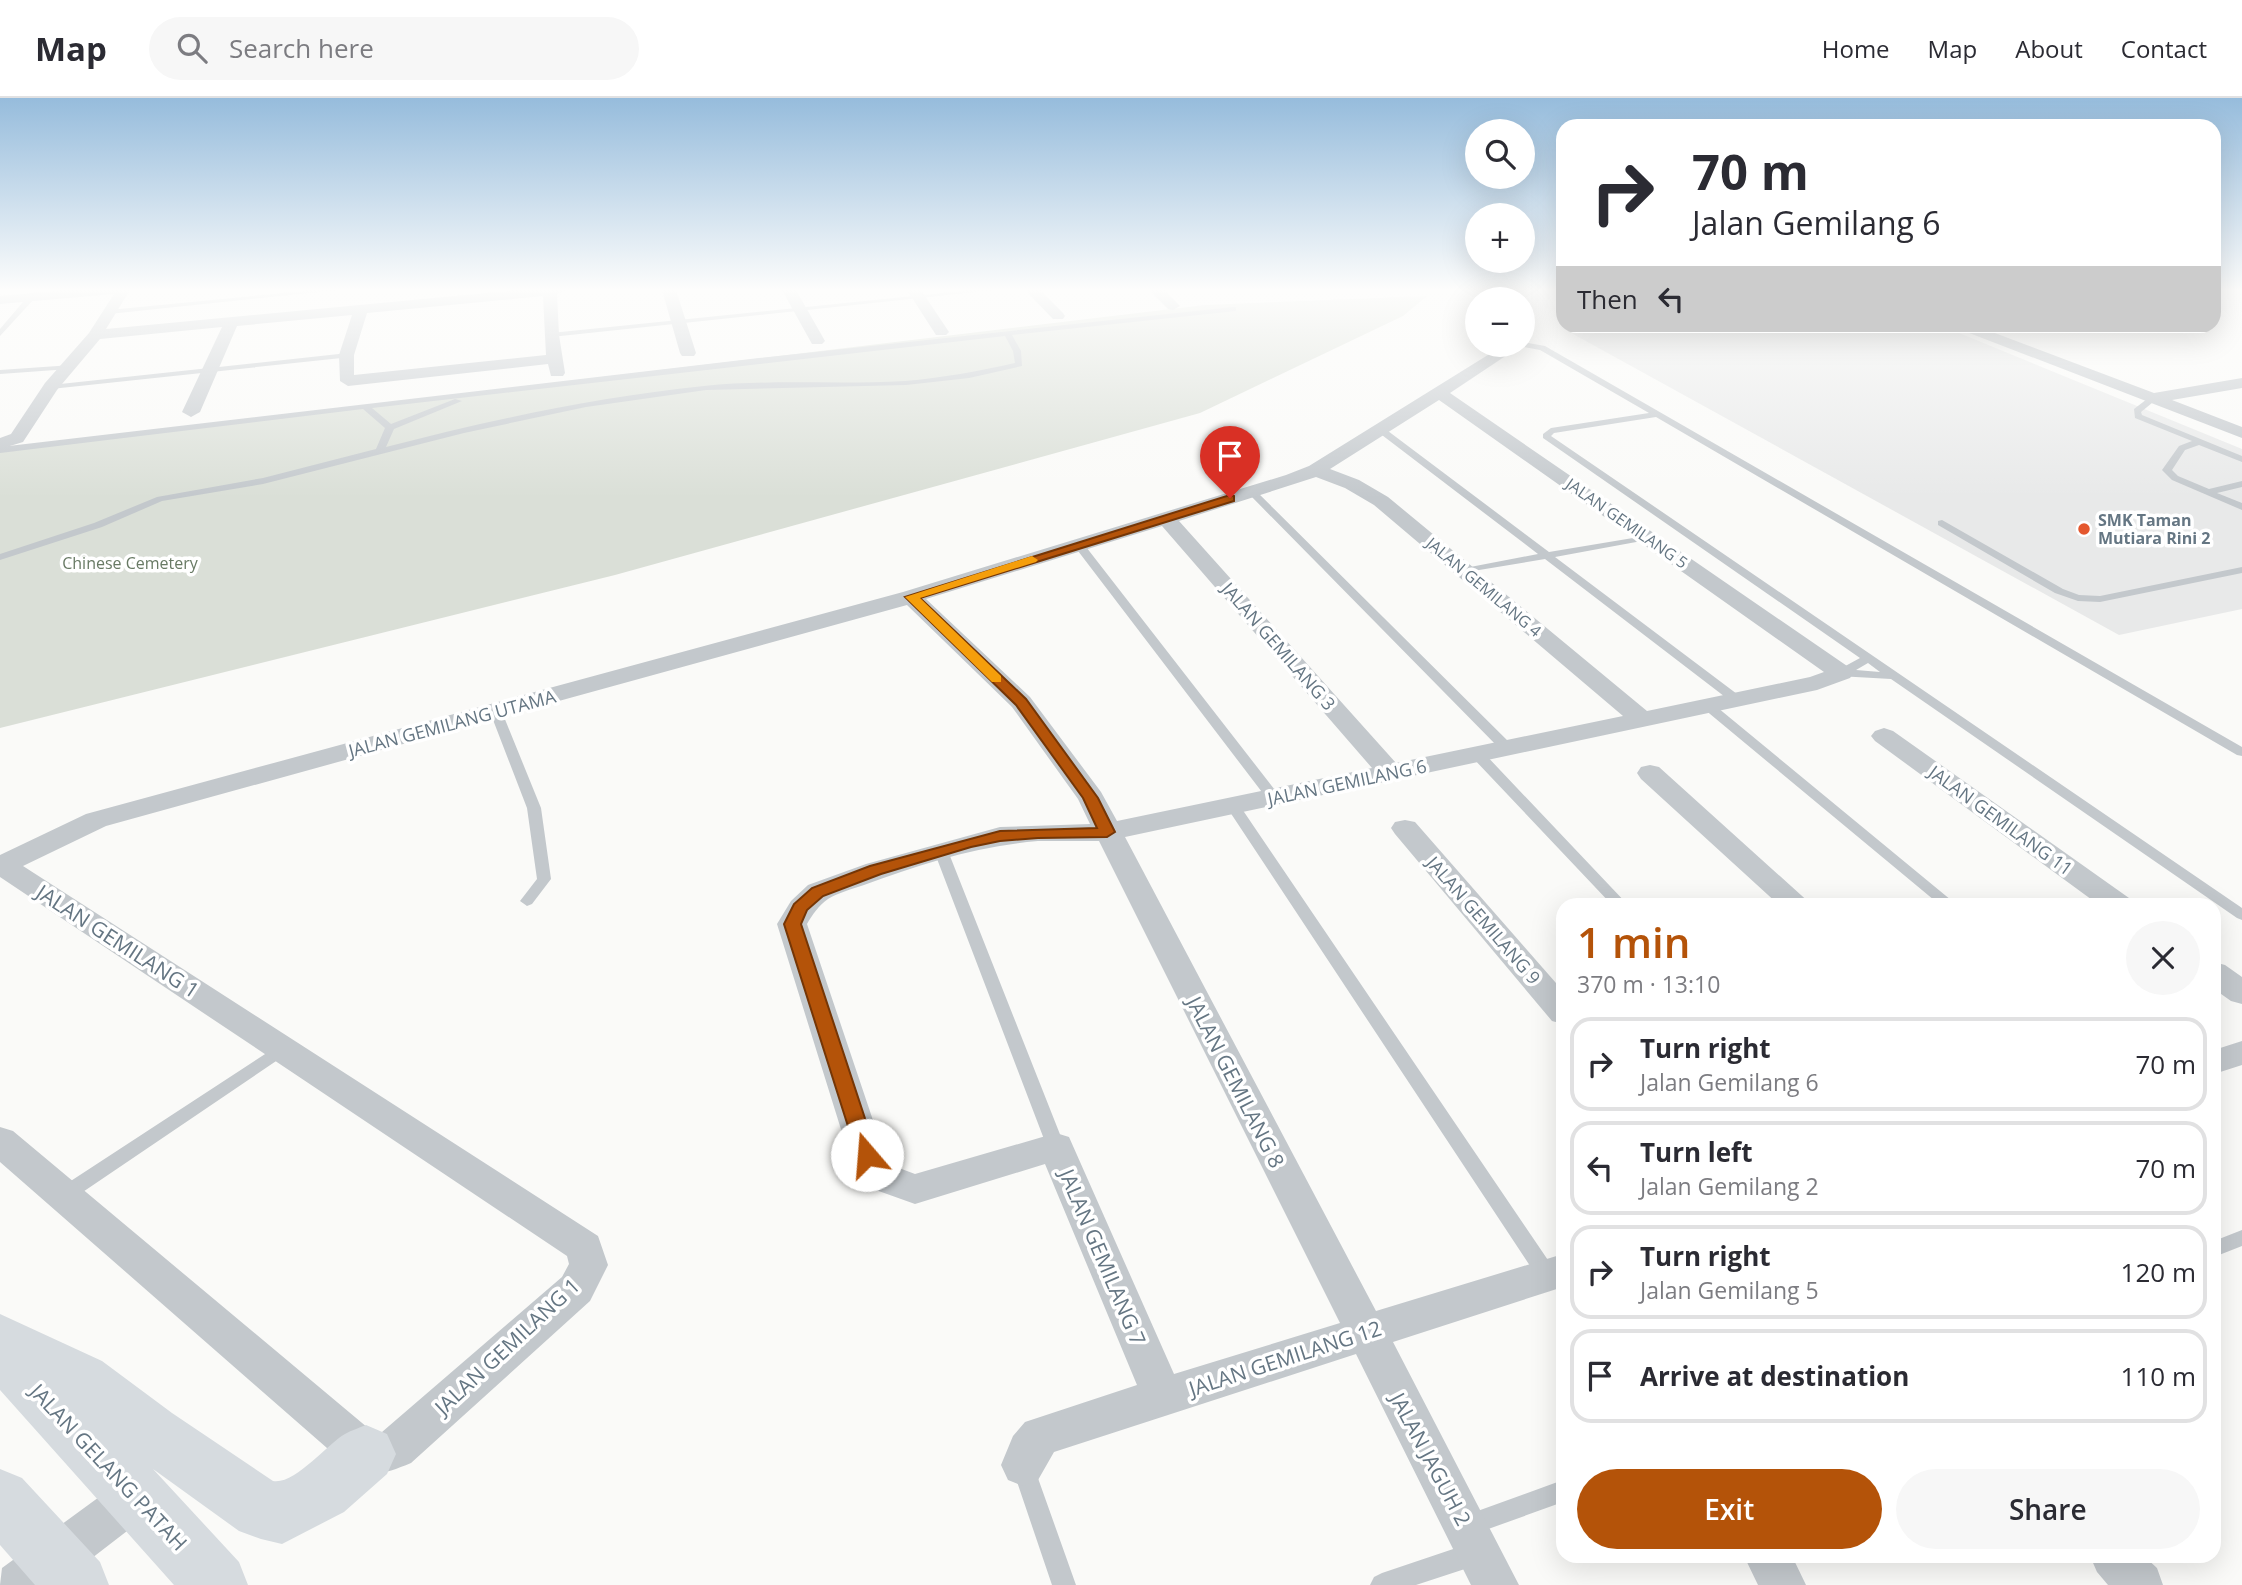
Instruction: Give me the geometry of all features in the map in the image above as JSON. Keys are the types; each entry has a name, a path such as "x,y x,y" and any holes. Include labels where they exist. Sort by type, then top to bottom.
{"main road":[{"path":"0,1339 82,1380 151,1433 261,1509 282,1513 322,1490 366,1454"},
{"name":"JALAN GELANG PATAH","path":"0,1350 216,1585"},
{"path":"0,1499 50,1576"}],"street":[{"path":"4,445 17,438 51,387 75,359"},
{"path":"191,412 216,359"},
{"path":"347,359 344,373 348,381 555,366 554,359"},
{"path":"911,597 1167,519 1316,470 1441,394 1488,359"},
{"path":"2052,359 2239,431"},
{"path":"2154,398 2242,383"},
{"name":"JALAN GEMILANG 5","path":"1441,394 1842,673"},
{"name":"JALAN GEMILANG 4","path":"1316,470 1352,484 1381,501 1643,720"},
{"name":"JALAN GEMILANG 3","path":"1167,519 1390,772"},
{"name":"JALAN GEMILANG UTAMA","path":"1,866 96,820 911,597"},
{"name":"JALAN GEMILANG 8","path":"911,597 1021,702 1091,798 1365,1332"},
{"name":"JALAN GEMILANG 6","path":"818,892 876,870 1000,836 1107,832 1817,683 1842,673"},
{"name":"JALAN GEMILANG 11","path":"1884,736 2109,898"},
{"path":"1650,773 1789,898"},
{"name":"JALAN GEMILANG 9","path":"1405,828 1556,1005"},
{"name":"JALAN GEMILANG 1","path":"1,866 584,1247 589,1265 576,1289 396,1448 384,1453 366,1454"},
{"name":"JALAN GEMILANG 7","path":"818,892 800,908 792,924 867,1155 876,1172 892,1184 915,1189 1056,1147 1163,1396"},
{"path":"2221,978 2242,993"},
{"path":"2221,1060 2242,1053"},
{"path":"0,1140 366,1454"},
{"name":"JALAN GEMILANG 12","path":"1023,1465 1028,1451 1040,1436 1555,1272"},
{"name":"JALAN JAGUH 2","path":"1365,1332 1481,1554"},
{"path":"50,1576 137,1496"},
{"path":"1771,1563 1783,1585"},
{"path":"2120,1563 2140,1585"}],"lane":[{"path":"51,387 308,359"},
{"path":"4,445 774,359"},
{"path":"0,557 160,499 263,481 586,404 694,389 906,383 969,376 1019,364 1018,359"},
{"path":"1561,359 2242,752"},
{"path":"0,372 69,367"},
{"path":"380,451 390,427 486,392"},
{"path":"2154,398 2137,411 2138,416 2242,459"},
{"path":"364,406 390,427"},
{"path":"1654,415 1551,431 1546,436 2218,898"},
{"path":"1381,430 1737,700"},
{"path":"2202,441 2182,448 2167,470 2175,478 2242,507"},
{"path":"2208,492 2242,484"},
{"path":"1251,491 1507,748"},
{"path":"1942,523 2059,591 2078,598 2100,599 2242,570"},
{"path":"1465,571 1647,537"},
{"path":"1079,545 1273,797"},
{"path":"1842,673 1870,657"},
{"path":"1842,673 1898,676"},
{"path":"1707,706 1941,898"},
{"path":"496,712 534,808 544,879 527,901"},
{"path":"1477,754 1614,898"},
{"path":"1233,806 1555,1272"},
{"path":"941,851 1056,1147"},
{"path":"2221,900 2242,915"},
{"path":"64,1195 282,1049"},
{"path":"2221,1246 2242,1238"},
{"path":"1023,1465 1064,1585"},
{"path":"1382,1585 1481,1554 1556,1496"}],"shaded area":[{"name":"SMK Taman Mutiara Rini 2","path":"1619,359 2023,359 2242,449 2242,609 2119,635"}],"green space":[{"name":"Chinese Cemetery","path":"750,359 1312,359 1200,413 615,575 0,728 0,449"}],"slow traffic":[{"path":"997,679 911,597 1032,560"}],"place":[{"name":"SMK Taman Mutiara Rini 2","path":"2084,529"}],"route":[{"path":"867,1155 792,924 800,908 818,892 876,870 968,843 1000,836 1107,832 1091,798 1021,702 911,597 1230,498"}]}
